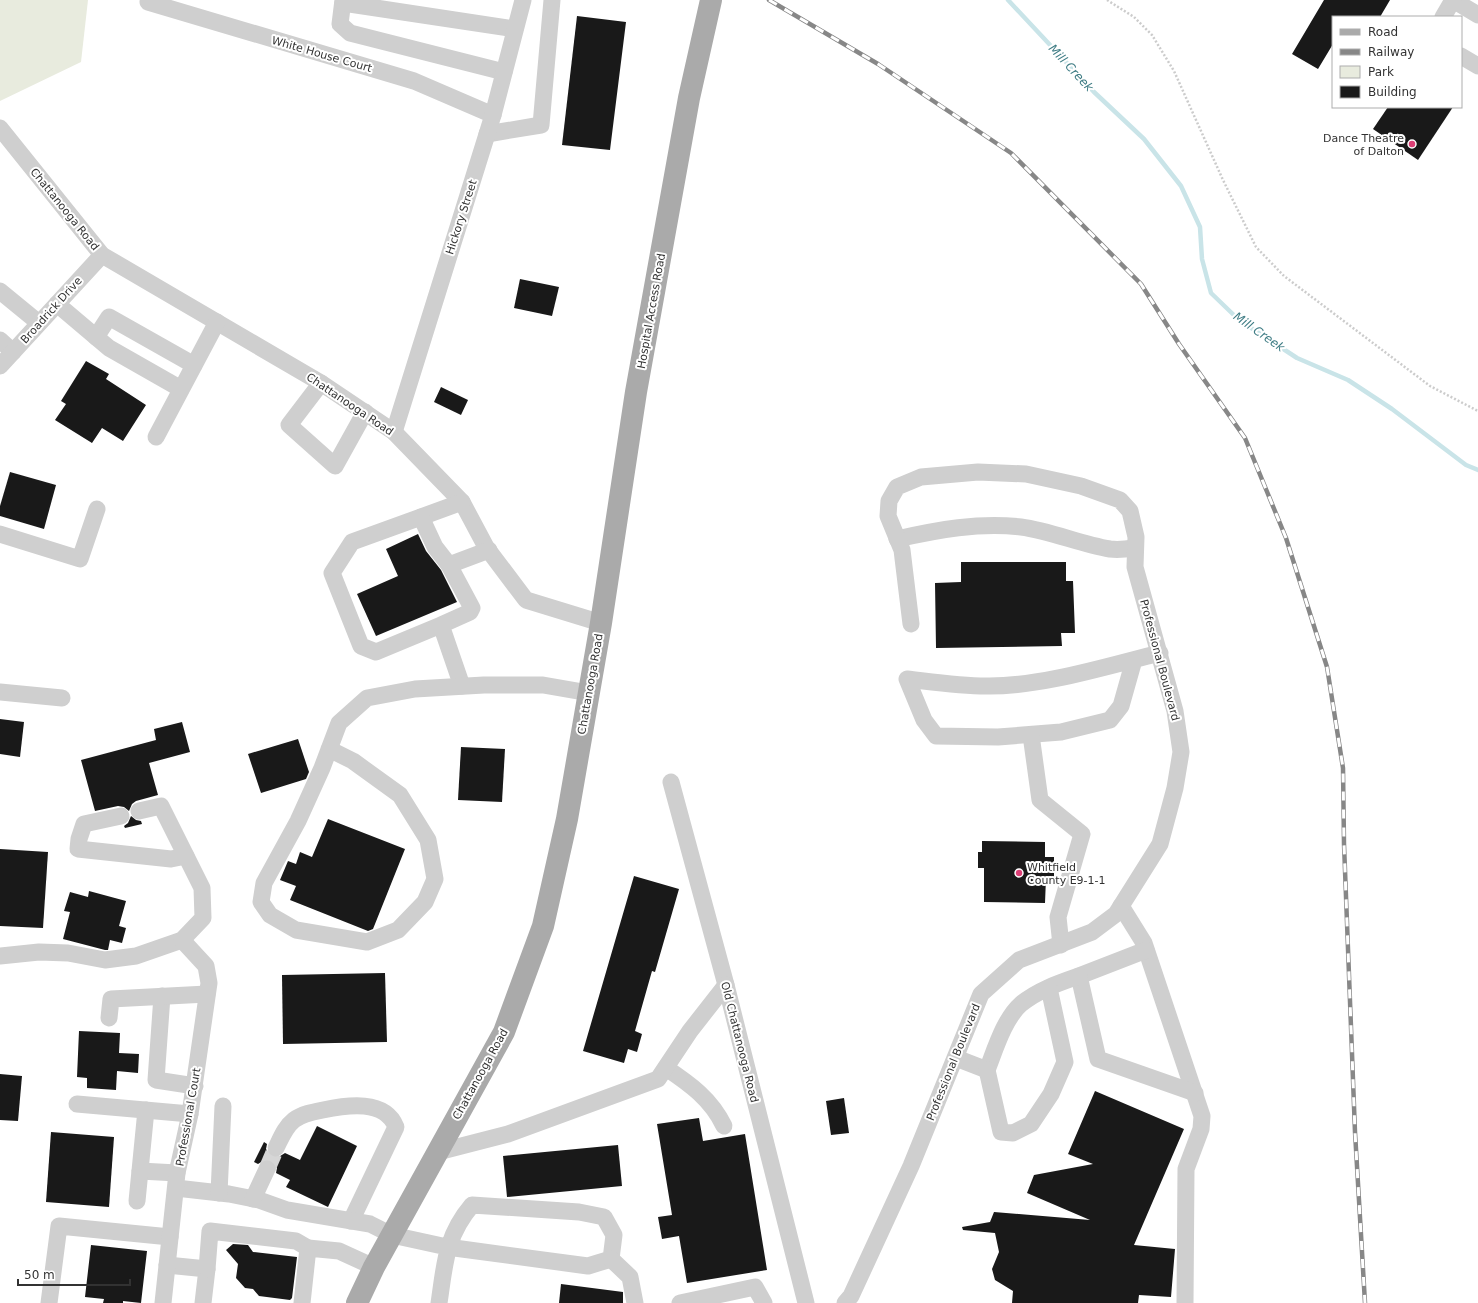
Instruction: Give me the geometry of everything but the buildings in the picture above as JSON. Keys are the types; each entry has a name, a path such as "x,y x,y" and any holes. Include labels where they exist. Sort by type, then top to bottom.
{"main road":[{"name":"Hospital Access Road","path":"601,623 636,392 689,98 711,0"},
{"name":"Chattanooga Road","path":"357,1303 374,1267 504,1032 543,926 566,819 601,623"}],"street":[{"name":"Hickory Street","path":"394,432 493,115 523,0"},
{"path":"487,134 541,125 552,0"},
{"path":"1444,16 1453,0 1478,15"},
{"path":"504,72 350,33 340,24 343,1 516,30"},
{"name":"White House Court","path":"148,2 414,81 493,115"},
{"path":"1462,57 1478,66"},
{"name":"Chattanooga Road","path":"0,128 102,255 321,383 394,432 462,502 489,550 526,600 601,623"},
{"name":"Broadrick Drive","path":"0,366 102,255"},
{"path":"0,291 39,323"},
{"path":"57,304 109,348 181,389"},
{"path":"96,337 109,317 194,365"},
{"path":"156,437 218,322"},
{"path":"0,340 13,352"},
{"path":"321,383 289,425 335,466 365,412"},
{"name":"Professional Boulevard","path":"845,1303 851,1296 911,1166 981,994 1019,960 1092,932 1116,914 1160,844 1175,788 1181,752 1175,711 1135,567 1134,548 1136,537 1130,511 1120,500 1081,486 1026,474 978,472 921,477 897,487 889,501 888,516 902,550 911,624"},
{"path":"421,517 436,547 449,565 472,608 470,612 376,652 361,646 332,573 352,542 462,502"},
{"path":"0,534 80,559 97,509"},
{"path":"897,539 936,530 973,526 1020,527 1110,549 1134,548"},
{"path":"449,565 489,550"},
{"path":"441,625 462,686"},
{"path":"1134,660 1121,706 1110,720 1061,732 998,737 936,736 924,720 907,679 987,686 1035,681 1091,670 1160,653"},
{"path":"329,749 354,760 400,795 428,840 435,879 425,902 398,930 367,942 296,930 270,915 262,902 264,883 298,821 339,722 367,698 415,689 462,686 543,685 589,693"},
{"path":"0,692 62,698"},
{"path":"1031,734 1040,800 1082,834 1058,917 1061,945"},
{"name":"Old Chattanooga Road","path":"671,782 726,985 806,1303"},
{"path":"0,956 39,952 68,953 105,960 136,956 182,940 203,918 202,888 161,806 139,811"},
{"path":"121,816 84,824 79,839 78,849 171,859 186,856"},
{"path":"1121,906 1146,950 1202,1116 1200,1129 1186,1169 1185,1303"},
{"name":"Professional Court","path":"163,1303 176,1181 195,1086 209,983 206,966 182,940"},
{"path":"1049,988 1065,1062 1051,1094 1030,1124 1013,1133 1002,1132 987,1070 1005,1026 1020,1005 1049,988 1146,950"},
{"path":"1079,976 1098,1059 1195,1093"},
{"path":"438,1152 508,1134 658,1079 690,1031 726,985"},
{"path":"109,1018 111,999 208,994"},
{"path":"162,996 156,1080 195,1086"},
{"path":"956,1058 987,1070"},
{"path":"666,1068 695,1088 716,1110 724,1126"},
{"path":"76,1104 190,1114"},
{"path":"276,1148 286,1127 295,1119 304,1114 348,1105 374,1108 392,1119 396,1127 351,1221"},
{"path":"219,1193 223,1106"},
{"path":"137,1201 146,1110"},
{"path":"253,1199 267,1169"},
{"path":"140,1172 219,1193 253,1199 287,1210 370,1224 392,1235 448,1247 588,1266 611,1259"},
{"path":"439,1303 448,1247 459,1220 472,1205 579,1212 604,1216 614,1235 611,1259"},
{"path":"49,1303 59,1226 170,1237"},
{"path":"203,1303 210,1231 296,1241 308,1248 339,1251 374,1267"},
{"path":"302,1303 308,1248"},
{"path":"611,1259 630,1277 635,1303"},
{"path":"167,1265 207,1270"},
{"path":"680,1303 755,1287 764,1303"}],"path":[{"path":"1107,0 1134,17 1152,35 1170,65 1223,180 1256,247 1284,276 1430,386 1478,411"}],"green space":[{"path":"0,0 88,0 81,62 0,101"}],"waterway":[{"name":"Mill Creek","path":"1008,0 1094,92 1144,139 1181,186 1200,227 1202,259 1211,293 1239,320 1297,358 1348,380 1392,409 1466,465 1478,470"}],"tunnel":[{"path":"267,1169 276,1148"}],"railway":[{"path":"769,0 878,64 1011,153 1141,284 1179,344 1245,438 1286,538 1327,667 1343,768 1344,844 1355,1132 1365,1303"}],"place":[{"name":"Dance Theatre of Dalton","path":"1412,144"},
{"name":"Whitfield County E9-1-1","path":"1019,873"}]}
